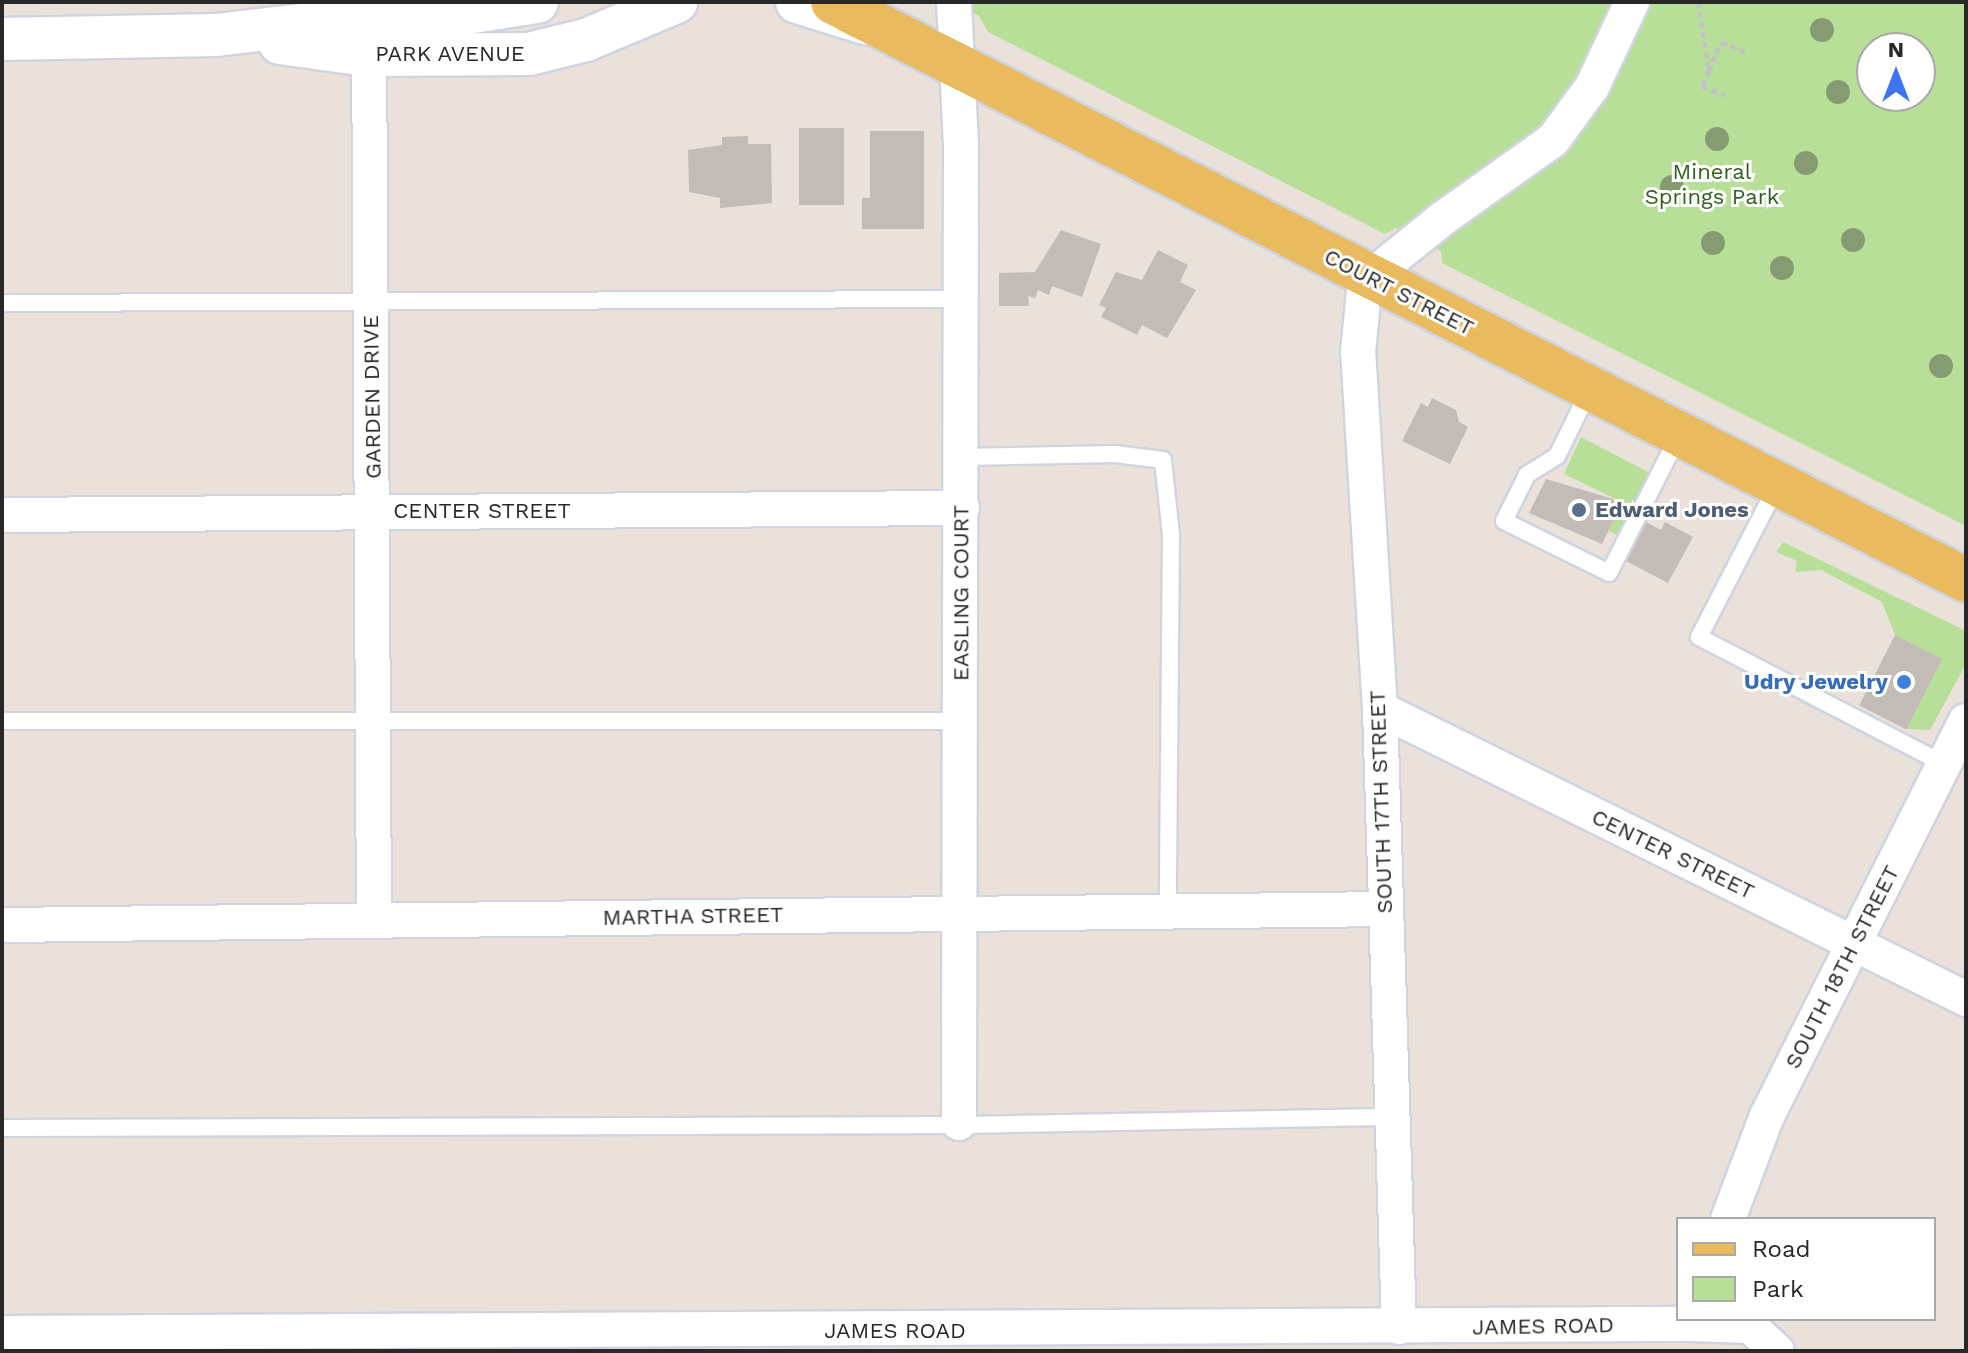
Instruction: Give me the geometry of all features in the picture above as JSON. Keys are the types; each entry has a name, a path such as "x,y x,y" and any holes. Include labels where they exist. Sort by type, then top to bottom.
{"main road":[{"name":"COURT STREET","path":"833,2 1966,580"}],"street":[{"name":"PARK AVENUE","path":"369,36 453,15 537,2"},
{"name":"PARK AVENUE","path":"2,39 369,36 529,54 586,40 676,2"},
{"path":"797,2 891,32"},
{"name":"EASLING COURT","path":"954,2 962,457 959,1123"},
{"path":"1369,278 1553,140 1592,87 1632,2"},
{"name":"GARDEN DRIVE","path":"369,36 374,920"},
{"name":"SOUTH 17TH STREET","path":"1369,278 1359,322 1358,352 1380,709 1399,1327"},
{"name":"CENTER STREET","path":"2,515 962,508"},
{"name":"CENTER STREET","path":"1380,709 1966,999"},
{"name":"SOUTH 18TH STREET","path":"1729,1217 1767,1116 1853,944 1953,761 1966,721"},
{"name":"MARTHA STREET","path":"2,925 1384,909"},
{"name":"JAMES ROAD","path":"2,1333 245,1341 903,1341 1691,1322 1750,1326 1777,1351"}],"lane":[{"path":"2,303 961,299"},
{"path":"1589,389 1557,456 1527,475 1504,521 1609,573 1679,435"},
{"path":"962,457 1115,454 1163,460 1171,535 1168,913"},
{"path":"1778,485 1699,637 1953,761"},
{"path":"2,721 960,721"},
{"path":"2,1128 959,1123 1394,1117"}],"path":[{"path":"1698,2 1709,71"},
{"path":"1725,95 1702,86 1721,42 1745,52"}],"green space":[{"name":"Mineral Springs Park","path":"952,2 1966,2 1966,526 1442,263 1441,251 1396,228 1385,234 988,32 979,16"},
{"path":"1581,437 1650,473 1619,536 1609,531 1622,502 1564,474"},
{"path":"1783,542 1966,631 1966,664 1930,730 1906,729 1942,659 1895,635 1882,602 1821,570 1795,572 1797,561 1776,552"}],"building":[{"path":"799,128 844,128 844,205 799,205"},
{"path":"870,131 924,131 924,229 862,229 862,198 870,198"},
{"path":"748,136 748,144 771,144 772,203 720,208 720,198 689,192 688,150 722,145 722,137"},
{"path":"1061,230 1101,244 1082,297 1052,286 1049,295 1038,290 1035,298 1028,296 1029,306 999,306 999,273 1035,272"},
{"path":"1158,250 1188,265 1180,282 1196,290 1167,338 1142,325 1137,335 1101,317 1106,308 1099,305 1116,272 1142,280"},
{"path":"1432,398 1456,410 1459,422 1468,427 1450,464 1402,441 1421,403 1428,407"},
{"path":"1546,479 1623,502 1602,544 1529,513"},
{"path":"1644,521 1661,530 1665,522 1693,537 1668,583 1624,560"},
{"path":"1895,635 1942,659 1906,729 1859,705"}],"place":[{"name":"Edward Jones","path":"1579,510"},
{"name":"Udry Jewelry","path":"1904,682"}]}
